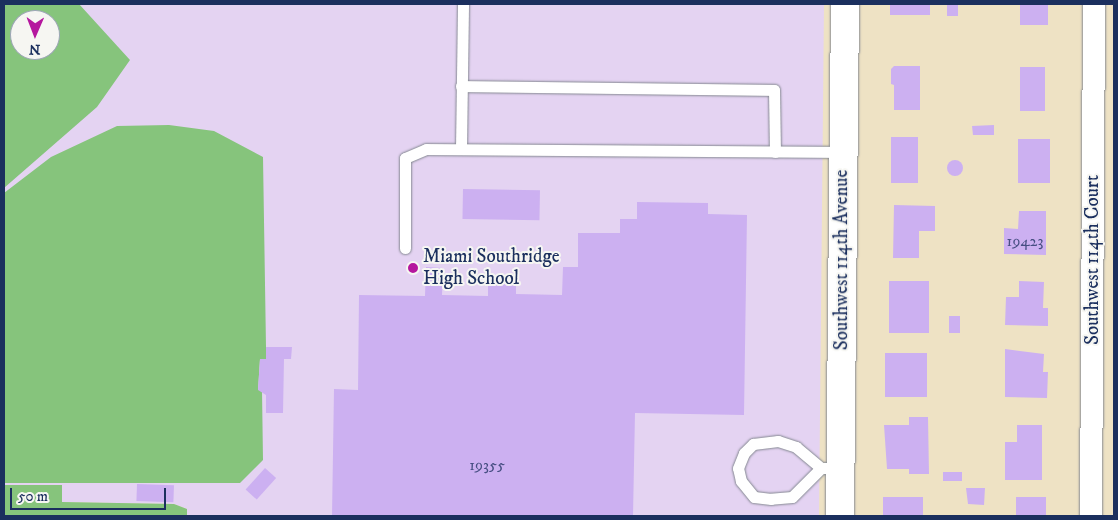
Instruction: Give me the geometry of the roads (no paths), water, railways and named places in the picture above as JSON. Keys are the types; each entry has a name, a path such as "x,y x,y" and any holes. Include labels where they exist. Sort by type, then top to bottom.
{"street":[{"name":"Southwest 114th Avenue","path":"840,516 830,468 843,152 845,4"},
{"name":"Southwest 114th Court","path":"1091,516 1094,4"}],"lane":[{"path":"461,149 463,4"},
{"path":"461,86 774,90 775,152"},
{"path":"405,248 405,158 426,150 843,152"},
{"path":"778,441 796,447 830,468 792,497 771,499 754,496 741,481 738,468 744,453 754,444 778,441"}],"place":[{"name":"Miami Southridge High School","path":"413,268"}]}
